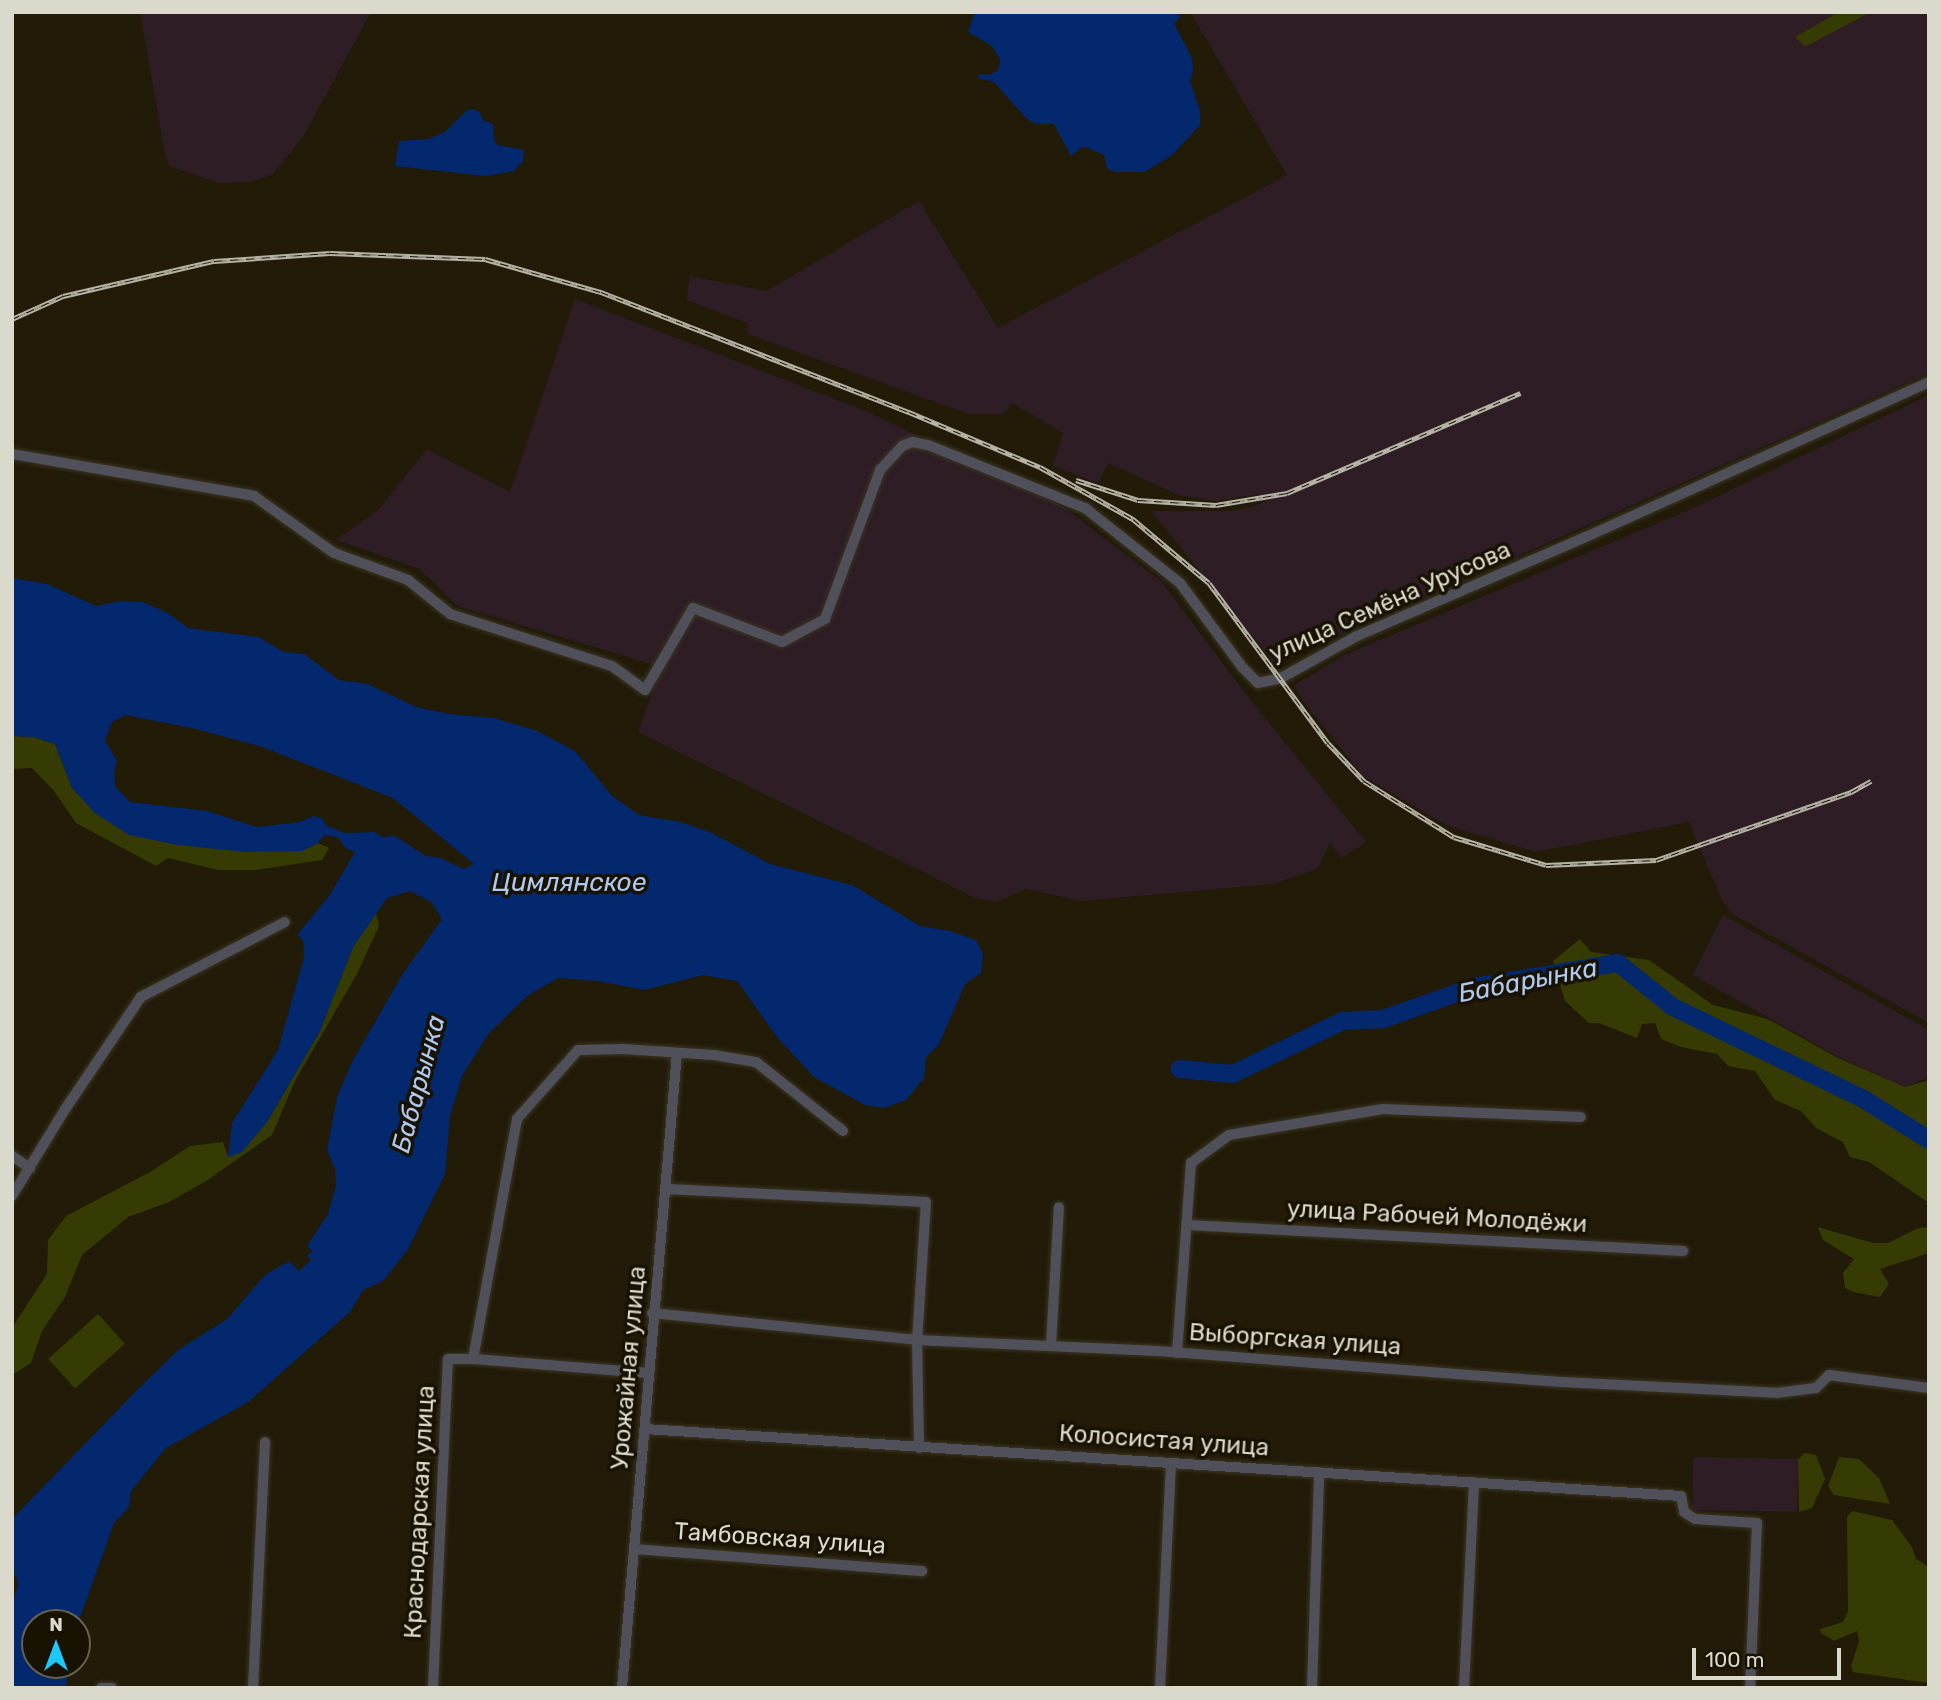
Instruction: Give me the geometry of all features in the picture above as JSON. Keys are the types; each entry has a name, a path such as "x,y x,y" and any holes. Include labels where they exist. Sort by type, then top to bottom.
{"street":[{"name":"улица Семёна Урусова","path":"12,454 254,496 334,553 408,580 450,614 612,666 645,690 693,608 782,642 825,619 880,470 902,446 912,442 928,444 1085,508 1180,583 1243,668 1258,682 1281,678 1357,636 1586,537 1929,382"},
{"path":"12,1196 66,1108 141,997 285,922"},
{"path":"648,1373 473,1359 517,1119 578,1050 677,1052 756,1062 843,1131"},
{"name":"Урожайная улица","path":"622,1688 645,1429 652,1313 668,1189 677,1052"},
{"path":"1177,1353 1191,1163 1229,1135 1383,1109 1581,1117"},
{"path":"12,1156 30,1168"},
{"path":"668,1189 926,1202 918,1340 919,1448"},
{"path":"1051,1345 1059,1207"},
{"name":"улица Рабочей Молодёжи","path":"1188,1225 1683,1251"},
{"name":"Выборгская улица","path":"652,1313 918,1340 1177,1353 1562,1382 1776,1393 1816,1388 1829,1375 1929,1388"},
{"name":"Краснодарская улица","path":"433,1688 448,1359 473,1359"},
{"name":"Колосистая улица","path":"645,1429 1681,1496 1684,1512 1695,1519 1757,1523 1750,1688"},
{"path":"253,1688 265,1442"},
{"path":"1160,1688 1171,1464"},
{"path":"1311,1688 1320,1472"},
{"path":"1464,1688 1474,1482"},
{"name":"Тамбовская улица","path":"635,1549 922,1571"},
{"path":"101,1688 112,1688"}],"shaded area":[{"path":"140,12 371,12 303,137 272,175 249,182 219,183 169,166"},
{"path":"1190,12 1929,12 1929,373 1275,664 1151,511 1234,511 1262,504 1259,494 1215,501 1178,495 1108,463 1098,483 1053,466 1063,433 1012,403 1003,414 969,414 748,334 748,323 686,300 690,276 767,291 919,201 998,328 1287,175"},
{"path":"575,299 871,413 1065,508 1161,581 1252,702 1366,842 1341,858 1330,843 1317,869 1273,884 1082,901 1026,889 996,902 976,898 638,732 661,667 457,606 420,569 336,540 379,509 427,449 510,492"},
{"path":"1929,395 1929,1023 1734,915 1723,902 1689,822 1536,852 1446,825 1364,777 1306,705 1294,685 1344,655 1689,510"},
{"path":"1723,915 1929,1030 1929,1077 1905,1087 1838,1057 1693,975"},
{"path":"1693,1457 1798,1459 1797,1512 1692,1510"}],"green space":[{"path":"1839,12 1871,12 1805,47 1795,37"},
{"path":"12,736 33,737 55,744 72,788 301,851 318,843 329,848 322,860 256,870 218,870 168,858 156,866 76,823 54,791 32,768 12,769"},
{"path":"376,913 379,926 357,974 295,1081 272,1135 206,1181 169,1202 128,1217 82,1255 65,1297 42,1331 31,1363 12,1375 12,1328 47,1274 48,1240 66,1216 150,1172 190,1146 223,1142 228,1157 267,1122 320,1031 353,947"},
{"path":"1580,939 1591,952 1649,960 1713,1005 1768,1019 1838,1058 1905,1087 1929,1080 1929,1203 1869,1162 1850,1157 1843,1142 1816,1128 1801,1111 1775,1100 1755,1071 1728,1066 1717,1054 1681,1047 1661,1039 1655,1023 1642,1024 1637,1038 1599,1023 1589,1023 1565,1001 1553,961"},
{"path":"1818,1227 1873,1243 1888,1243 1918,1228 1929,1227 1929,1253 1880,1269 1889,1284 1880,1297 1853,1292 1845,1288 1843,1273 1854,1259 1823,1240"},
{"path":"98,1314 125,1344 75,1389 48,1359"},
{"path":"1805,1453 1816,1455 1825,1479 1812,1508 1799,1512 1798,1459"},
{"path":"1839,1457 1859,1459 1879,1478 1890,1504 1834,1495 1828,1486"},
{"path":"1852,1511 1892,1520 1912,1547 1916,1559 1929,1567 1929,1683 1853,1672 1851,1666 1859,1641 1857,1631 1834,1641 1821,1633 1820,1629 1843,1622 1848,1611 1847,1517"}],"water":[{"path":"975,12 1178,12 1180,17 1174,24 1192,58 1193,71 1190,81 1200,111 1200,125 1172,155 1145,172 1115,172 1107,168 1104,155 1088,148 1082,147 1071,156 1054,124 1037,124 1027,119 994,82 978,78 979,74 990,75 998,70 1000,60 992,46 968,32"},
{"path":"467,110 479,111 483,120 493,124 494,140 498,145 524,150 523,161 514,171 486,176 395,166 399,141 429,139 445,132"},
{"name":"Цимлянское","path":"12,578 47,584 96,606 120,601 143,602 168,613 188,628 258,637 284,652 304,654 339,680 368,684 416,707 449,714 494,718 537,731 575,751 612,796 639,815 680,822 710,832 770,864 852,885 920,926 950,931 976,940 983,954 981,973 965,984 939,1044 926,1057 924,1078 906,1100 884,1108 865,1105 814,1077 777,1037 737,981 703,975 644,990 598,981 558,978 527,996 489,1033 462,1076 450,1116 445,1174 408,1249 383,1281 363,1290 350,1312 248,1402 166,1448 131,1491 129,1507 114,1523 83,1609 21,1609 21,1679 67,1679 66,1688 12,1688 12,1605 18,1584 12,1565 12,1519 178,1350 227,1319 265,1275 289,1261 299,1271 311,1260 307,1256 312,1251 307,1246 328,1214 336,1185 335,1169 327,1150 337,1097 352,1062 402,975 442,919 431,902 410,891 387,898 353,947 320,1031 267,1122 242,1152 228,1157 232,1123 278,1050 304,957 303,940 297,935 329,896 355,852 346,848 337,837 324,835 318,843 302,851 246,852 178,845 129,835 95,813 72,788 55,744 34,737 12,736","holes":["125,715 192,728 262,747 393,798 474,864 463,869 441,858 426,856 395,836 382,837 374,832 345,833 327,826 322,818 314,816 300,822 257,827 207,811 130,802 115,786 114,771 117,761 105,740 112,722"]}],"waterway":[{"name":"Бабарынка","path":"1180,1069 1233,1074 1342,1021 1383,1019 1474,987 1618,963 1673,1007 1865,1100 1929,1140"}],"railway":[{"path":"12,319 63,296 214,261 330,253 485,259 601,292 909,412 1040,467 1133,519 1209,583 1328,743 1364,781 1454,837 1546,865 1656,860 1851,792 1871,781"},
{"path":"1076,480 1138,500 1216,505 1287,493 1520,393"}]}
